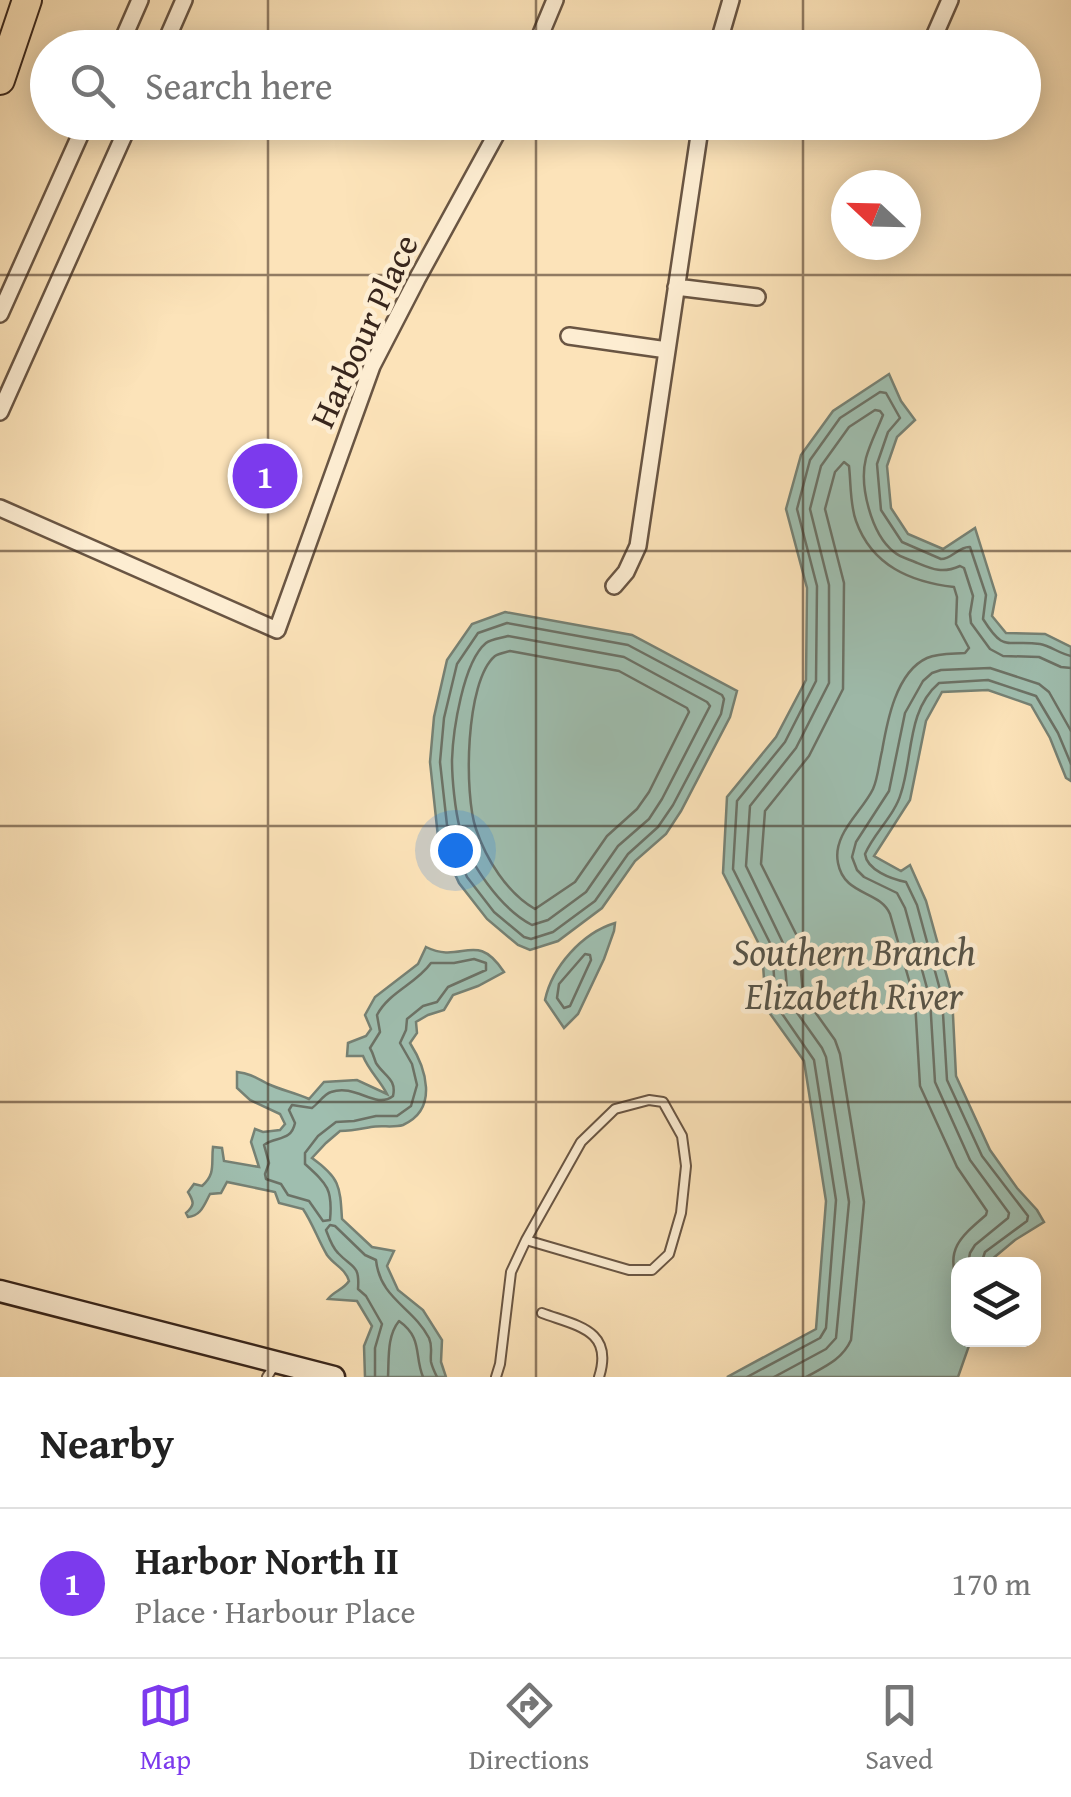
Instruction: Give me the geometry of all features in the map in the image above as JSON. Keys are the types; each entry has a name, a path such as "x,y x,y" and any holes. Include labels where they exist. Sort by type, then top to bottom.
{"highway":[{"path":"0,80 27,0"}],"main road":[{"path":"0,1291 272,1370 334,1377"}],"street":[{"path":"127,30 140,0"},
{"path":"171,30 184,0"},
{"path":"543,30 555,0"},
{"path":"722,30 731,0"},
{"path":"937,30 950,0"},
{"path":"0,314 78,140"},
{"path":"0,412 119,140"},
{"name":"Harbour Place","path":"0,508 277,630 372,366 493,140"},
{"path":"614,586 626,572 638,546 698,140"},
{"path":"676,287 757,298"},
{"path":"569,336 667,350"}],"lane":[{"path":"496,1377 511,1272 526,1240 581,1142 615,1109 649,1100 664,1102 682,1136 686,1166 681,1213 669,1254 652,1270 629,1270 526,1240"},
{"path":"542,1313 585,1328 598,1338 604,1353 599,1377"}],"water":[{"name":"Southern Branch Elizabeth River","path":"889,374 915,420 897,437 887,466 891,508 908,534 943,549 975,528 996,595 992,616 1006,633 1045,634 1071,647 1071,781 1066,778 1031,705 988,690 942,692 926,721 910,800 874,856 901,871 910,865 926,901 952,995 956,1076 990,1150 1044,1222 995,1257 951,1257 951,1347 969,1347 958,1377 727,1377 816,1329 826,1201 804,1061 766,1008 762,950 723,873 727,797 776,737 806,680 807,588 786,509 801,455 833,411"},
{"path":"505,612 632,635 737,691 730,717 666,834 635,861 602,908 558,941 530,950 487,919 459,883 438,837 430,762 434,717 447,660 472,624"},
{"path":"615,923 604,959 578,1014 564,1028 545,1000 554,975 580,943"},
{"path":"426,947 449,952 485,952 504,972 453,995 444,1010 416,1022 417,1033 410,1043 421,1064 426,1087 422,1109 414,1118 399,1126 340,1131 312,1158 337,1184 342,1219 372,1247 394,1251 387,1266 398,1290 423,1310 442,1340 441,1362 446,1377 365,1377 364,1346 372,1326 357,1301 328,1299 349,1281 327,1255 303,1209 279,1203 275,1192 227,1182 221,1193 210,1194 199,1212 188,1217 186,1213 193,1203 188,1192 194,1184 202,1186 209,1177 213,1147 222,1148 224,1161 259,1167 251,1142 255,1129 280,1130 285,1124 280,1114 250,1100 237,1088 237,1072 309,1099 324,1082 357,1080 387,1094 363,1056 347,1056 348,1043 366,1036 371,1029 365,1015 375,997 418,964"}],"place":[{"name":"Harbor North II","path":"265,476"}]}
